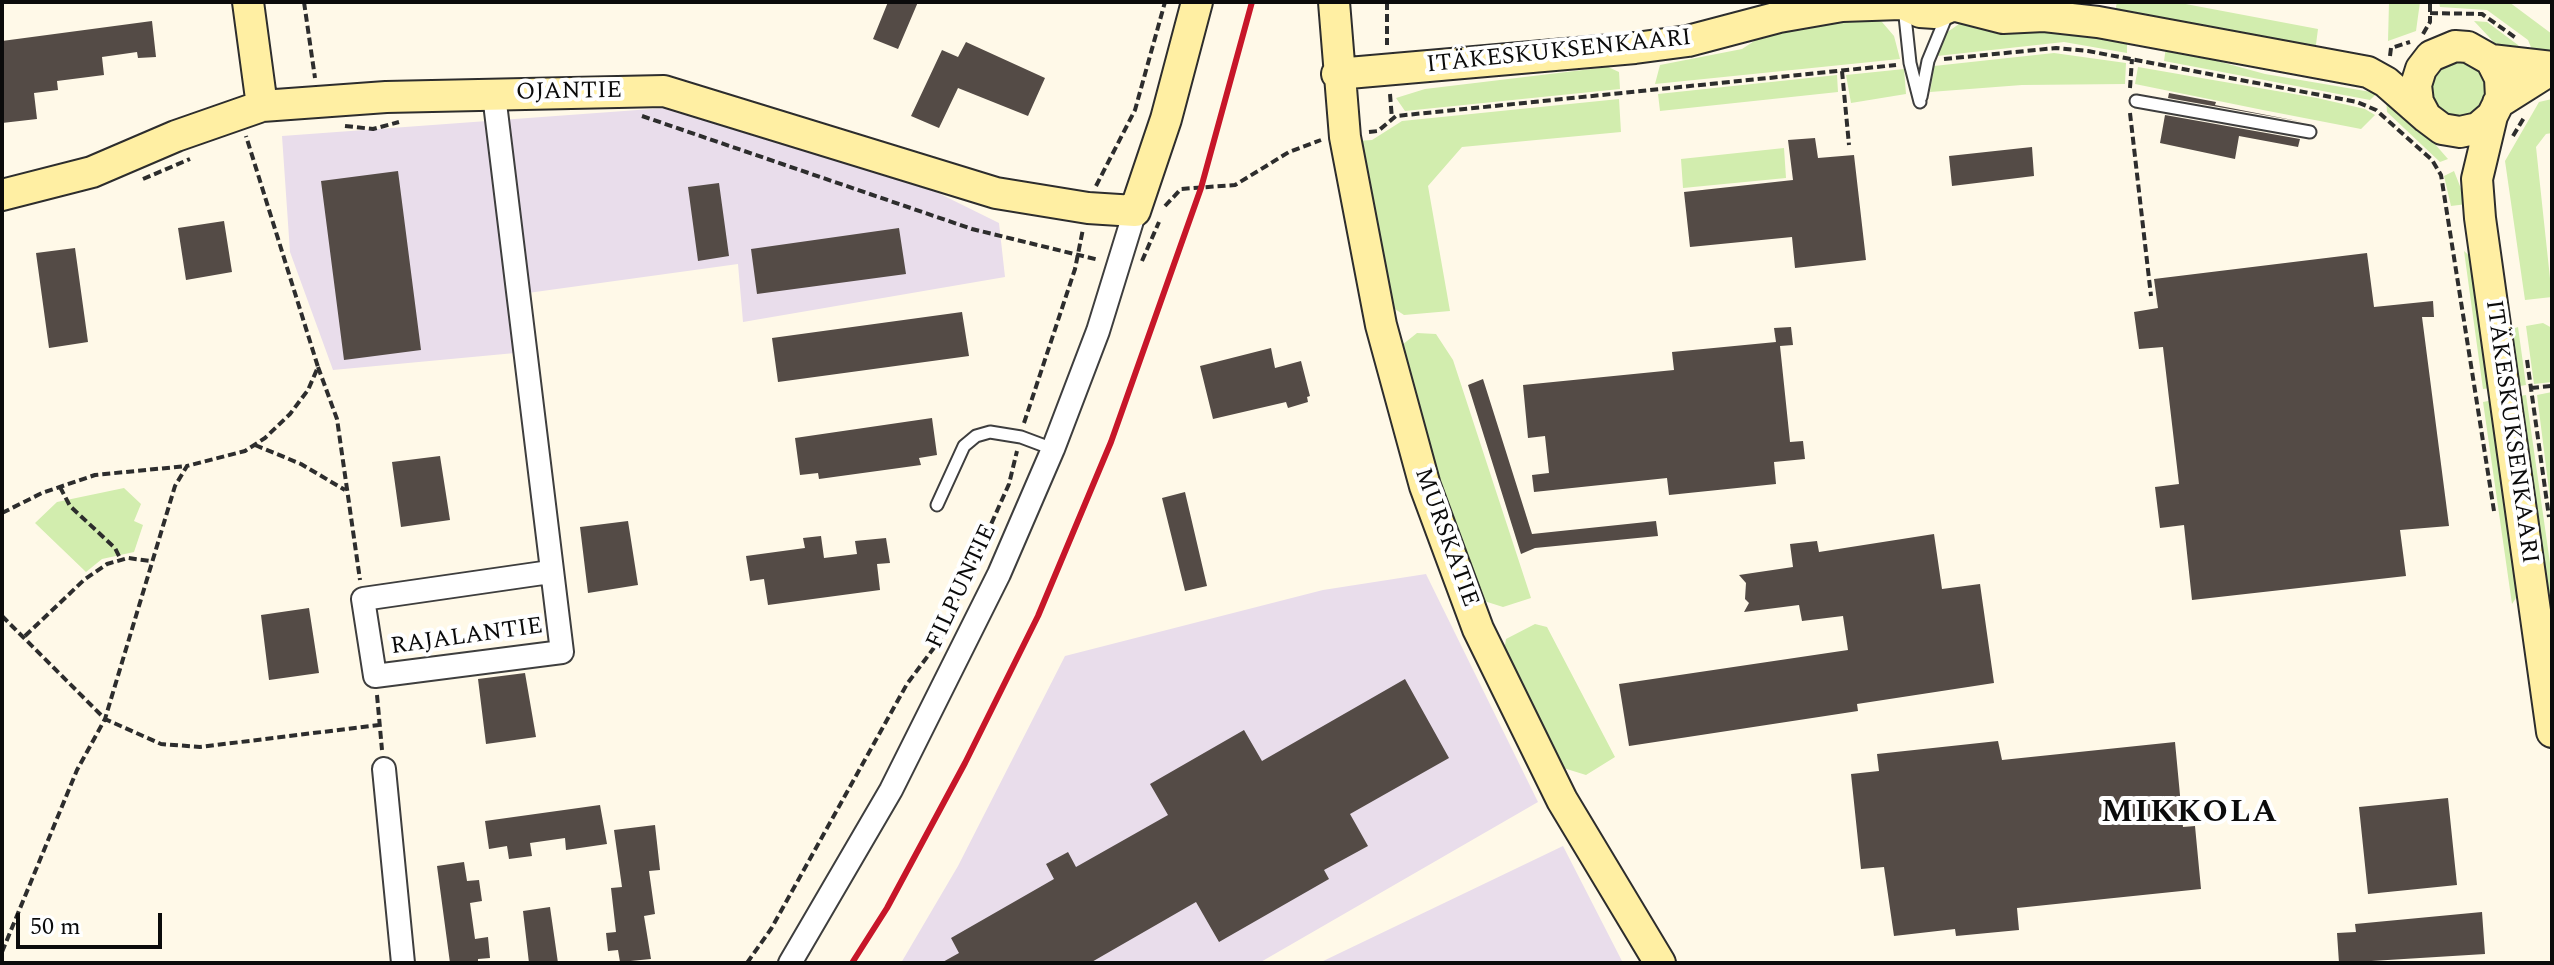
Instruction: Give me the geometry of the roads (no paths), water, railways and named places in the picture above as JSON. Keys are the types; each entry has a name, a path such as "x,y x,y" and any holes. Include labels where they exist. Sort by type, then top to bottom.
{"street":[{"path":"248,2 261,119"},
{"path":"1135,211 1166,119 1197,2"},
{"name":"MURSKATIE","path":"1334,2 1337,74 1345,137 1395,386 1425,486 1463,592 1562,800 1660,963"},
{"name":"ITÄKESKUKSENKAARI","path":"1337,74 1570,56 1688,41 1788,9 1901,4 1920,12 1955,6 2003,18 2032,9 2368,72 2386,82 2434,123 2477,179"},
{"path":"2495,110 2500,78 2491,60 2480,52 2455,46 2431,56 2421,69 2416,85 2418,102 2434,123 2460,132 2478,128 2495,110 2552,68"},
{"name":"ITÄKESKUKSENKAARI","path":"2368,72 2431,56"},
{"path":"2491,60 2552,68"},
{"name":"OJANTIE","path":"2,195 92,172 176,136 261,119 315,103 664,91 996,193 1088,208 1135,211"},
{"name":"RAJALANTIE","path":"494,95 562,652 375,676 363,599 550,572"},
{"name":"ITÄKESKUKSENKAARI","path":"2495,110 2477,179 2552,732"},
{"name":"FILPUNTIE","path":"790,963 878,814 943,690 1053,449 1119,265 1135,211"},
{"path":"384,769 403,963"}],"lane":[{"path":"1901,4 1920,102 1928,61 1955,6"},
{"path":"2136,101 2310,132"},
{"path":"937,505 964,446 976,436 990,432 1021,437 1053,449"}],"railway":[{"path":"852,963 887,908 965,763 1038,616 1111,442 1201,188 1252,2"}],"district":[{"name":"MIKKOLA","path":"2190,815"}]}
